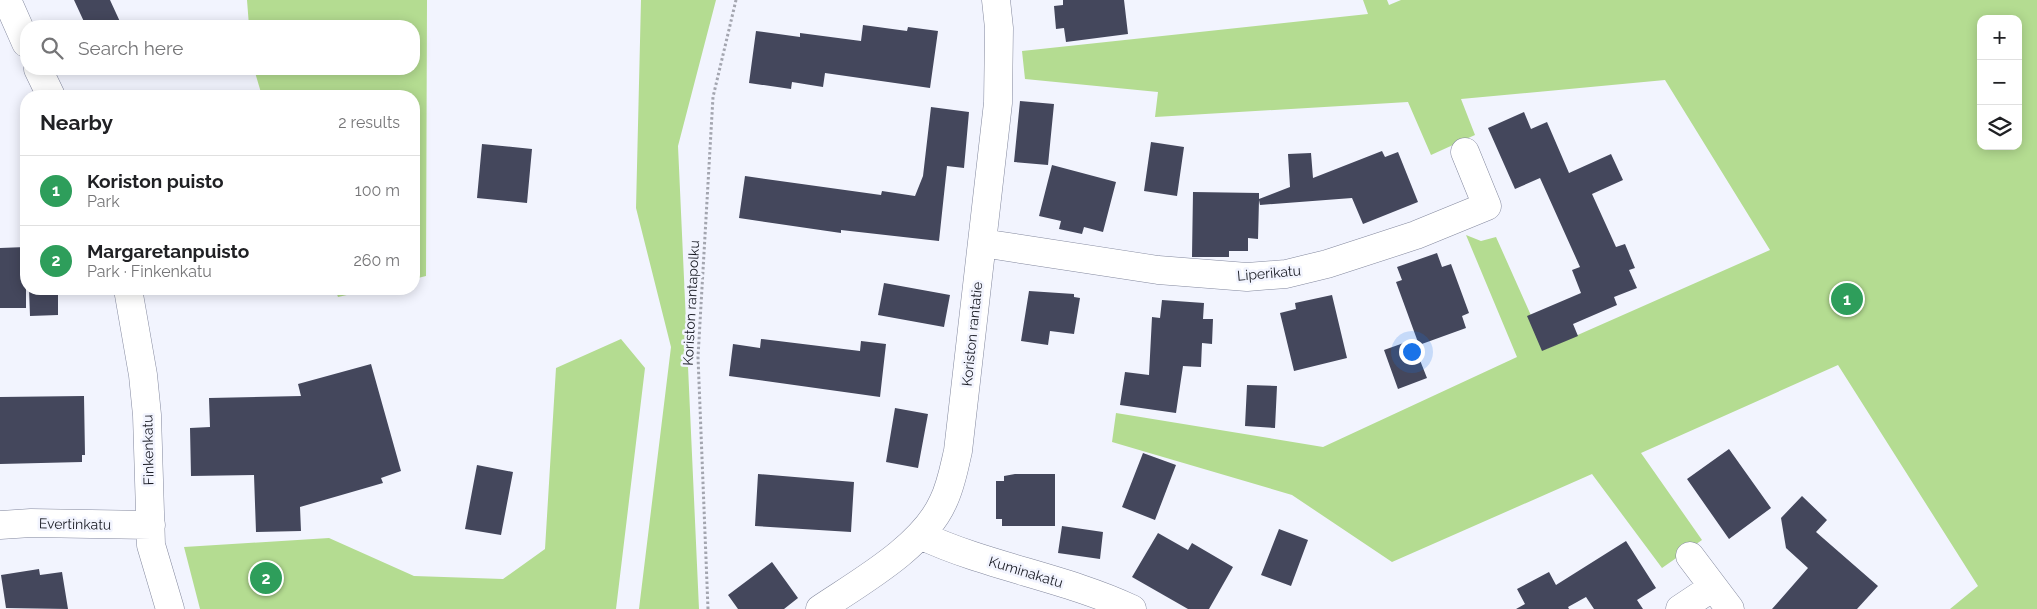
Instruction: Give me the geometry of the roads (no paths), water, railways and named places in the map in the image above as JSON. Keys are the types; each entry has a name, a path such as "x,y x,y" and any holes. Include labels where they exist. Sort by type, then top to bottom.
{"street":[{"path":"7,0 20,29"},
{"name":"Koriston rantatie","path":"820,609 888,562 920,535 943,504 958,451 998,94 999,28 996,0"},
{"path":"41,75 48,90"},
{"name":"Liperikatu","path":"982,243 1158,270 1247,277 1286,274 1327,264 1416,235 1487,206 1464,152"},
{"name":"Finkenkatu","path":"129,295 143,375 147,415 151,545 170,609"},
{"name":"Evertinkatu","path":"0,525 31,523 150,525"},
{"name":"Kuminakatu","path":"920,535 953,551 1043,576 1132,609"},
{"path":"1680,609 1721,598 1690,556"}],"place":[{"name":"Koriston puisto","path":"1847,299"},
{"name":"Margaretanpuisto","path":"266,578"}]}
